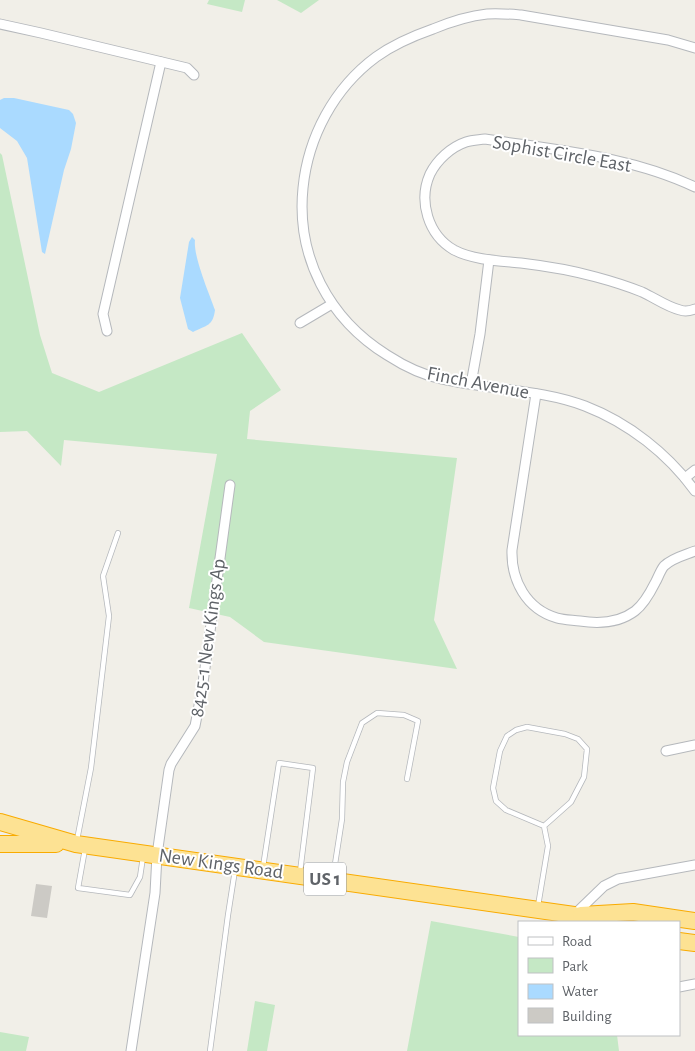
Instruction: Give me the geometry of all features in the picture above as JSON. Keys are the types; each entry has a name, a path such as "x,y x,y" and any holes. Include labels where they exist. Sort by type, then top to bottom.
{"highway":[{"name":"New Kings Road","path":"0,822 81,844 236,867 574,915 633,912 695,922"},
{"name":"New Kings Road","path":"0,844 81,844"},
{"name":"New Kings Road","path":"574,915 591,921"},
{"path":"680,941 695,943"}],"street":[{"name":"Finch Avenue","path":"695,48 658,38 521,15 485,14 452,21 413,36 388,49 349,82 323,120 308,155 302,197 302,218 305,237 315,272 332,304 367,341 398,362 442,379 559,398 584,405 625,426 645,440 662,454 685,478 695,492"},
{"path":"0,24 42,32 187,68 194,74"},
{"path":"108,331 103,314 160,62"},
{"name":"Sophist Circle East","path":"489,260 453,250 434,230 428,220 425,206 428,180 437,163 456,146 467,141 484,140 597,156 658,173 695,187"},
{"path":"471,384 480,334 489,260 548,266 581,273 609,280 643,292 674,308 692,310"},
{"path":"300,323 332,304"},
{"path":"536,394 512,550 514,575 520,589 530,601 541,611 557,618 588,623 604,623 621,619 635,611 649,595 663,567 695,551"},
{"path":"685,478 695,470"},
{"name":"8425-1 New Kings Ap","path":"131,1051 155,893 150,854 169,770 195,726 197,719 230,485"},
{"path":"666,751 695,745"},
{"path":"574,915 604,886 618,879 695,864"},
{"path":"680,987 695,984"}],"lane":[{"path":"118,533 103,576 109,616 81,844 78,888 130,895 150,854"},
{"path":"332,880 342,819 343,782 347,762 362,723 377,712 404,714 418,722 407,779"},
{"path":"527,727 564,734 578,739 587,749 584,777 570,802 544,826 506,810 496,800 493,788 500,751 507,736 516,730 527,727"},
{"path":"262,870 279,763 313,768 300,876"},
{"path":"537,910 548,846 544,826"},
{"path":"210,1051 236,867"}],"green space":[{"path":"209,0 245,0 242,12 207,4"},
{"path":"277,0 319,0 301,13"},
{"path":"0,153 2,155 40,335 52,373 99,392 242,333 281,390 250,411 247,439 457,458 434,620 457,669 264,642 230,617 189,608 217,454 64,440 61,466 27,431 0,432"},
{"path":"431,921 518,937 518,1036 617,1036 619,1051 407,1051"},
{"path":"255,1001 275,1005 267,1051 247,1051"},
{"path":"0,1032 29,1037 26,1051 0,1051"}],"water":[{"path":"14,98 69,110 73,114 76,123 45,254 42,252 27,158 17,141 0,128 0,100"},
{"path":"192,237 195,240 196,255 215,310 211,322 193,332 188,329 180,298 189,242"}],"building":[{"path":"36,884 52,886 47,918 31,916"}]}
